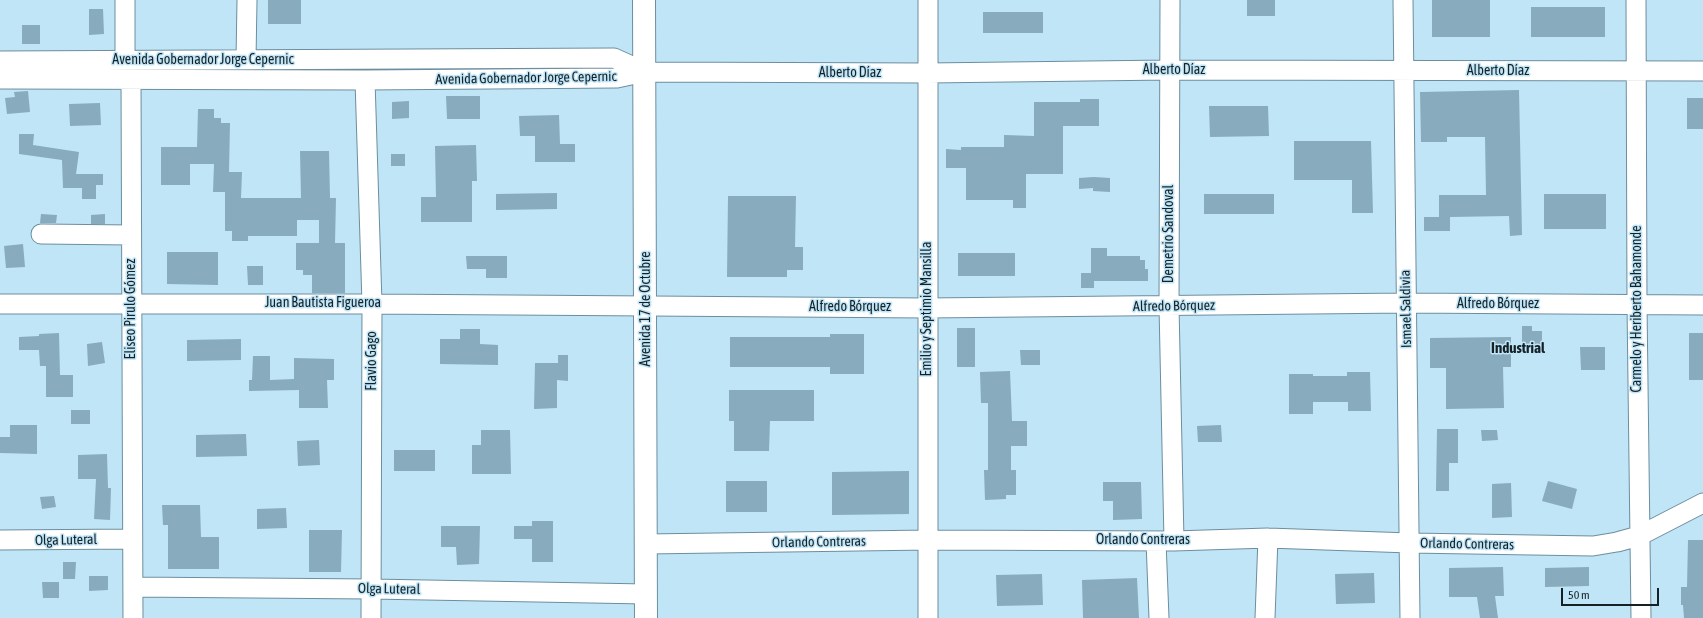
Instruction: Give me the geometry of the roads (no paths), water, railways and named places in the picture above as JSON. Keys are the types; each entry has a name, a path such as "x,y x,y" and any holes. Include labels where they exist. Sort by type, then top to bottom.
{"main road":[{"name":"Avenida 17 de Octubre","path":"644,0 646,618"}],"street":[{"name":"Eliseo Pirulo Gómez","path":"125,0 125,60 131,80 133,618"},
{"path":"246,60 247,0"},
{"name":"Emilio y Septimio Mansilla","path":"928,0 928,618"},
{"name":"Demetrio Sandoval","path":"1159,618 1165,541 1169,306 1170,0"},
{"name":"Ismael Saldivia","path":"1403,0 1410,618"},
{"name":"Carmelo y Heriberto Bahamonde","path":"1636,0 1637,304 1641,618"},
{"name":"Avenida Gobernador Jorge Cepernic","path":"0,61 614,58 645,72"},
{"name":"Alberto Díaz","path":"645,72 928,73 1169,70 1703,71"},
{"name":"Avenida Gobernador Jorge Cepernic","path":"0,79 365,80 617,78 645,72"},
{"name":"Flavio Gago","path":"365,80 372,304 371,618"},
{"path":"41,234 131,235"},
{"name":"Juan Bautista Figueroa","path":"0,304 131,303 646,306"},
{"name":"Alfredo Bórquez","path":"646,306 927,308 1406,303 1703,305"},
{"name":"Orlando Contreras","path":"646,544 928,540 1165,541 1268,538 1410,543 1593,546 1639,536 1703,502"},
{"path":"1264,616 1268,538"},
{"name":"Olga Luteral","path":"0,540 132,539"},
{"name":"Olga Luteral","path":"132,587 371,589 646,594"}],"district":[{"name":"Industrial","path":"1518,348"}]}
